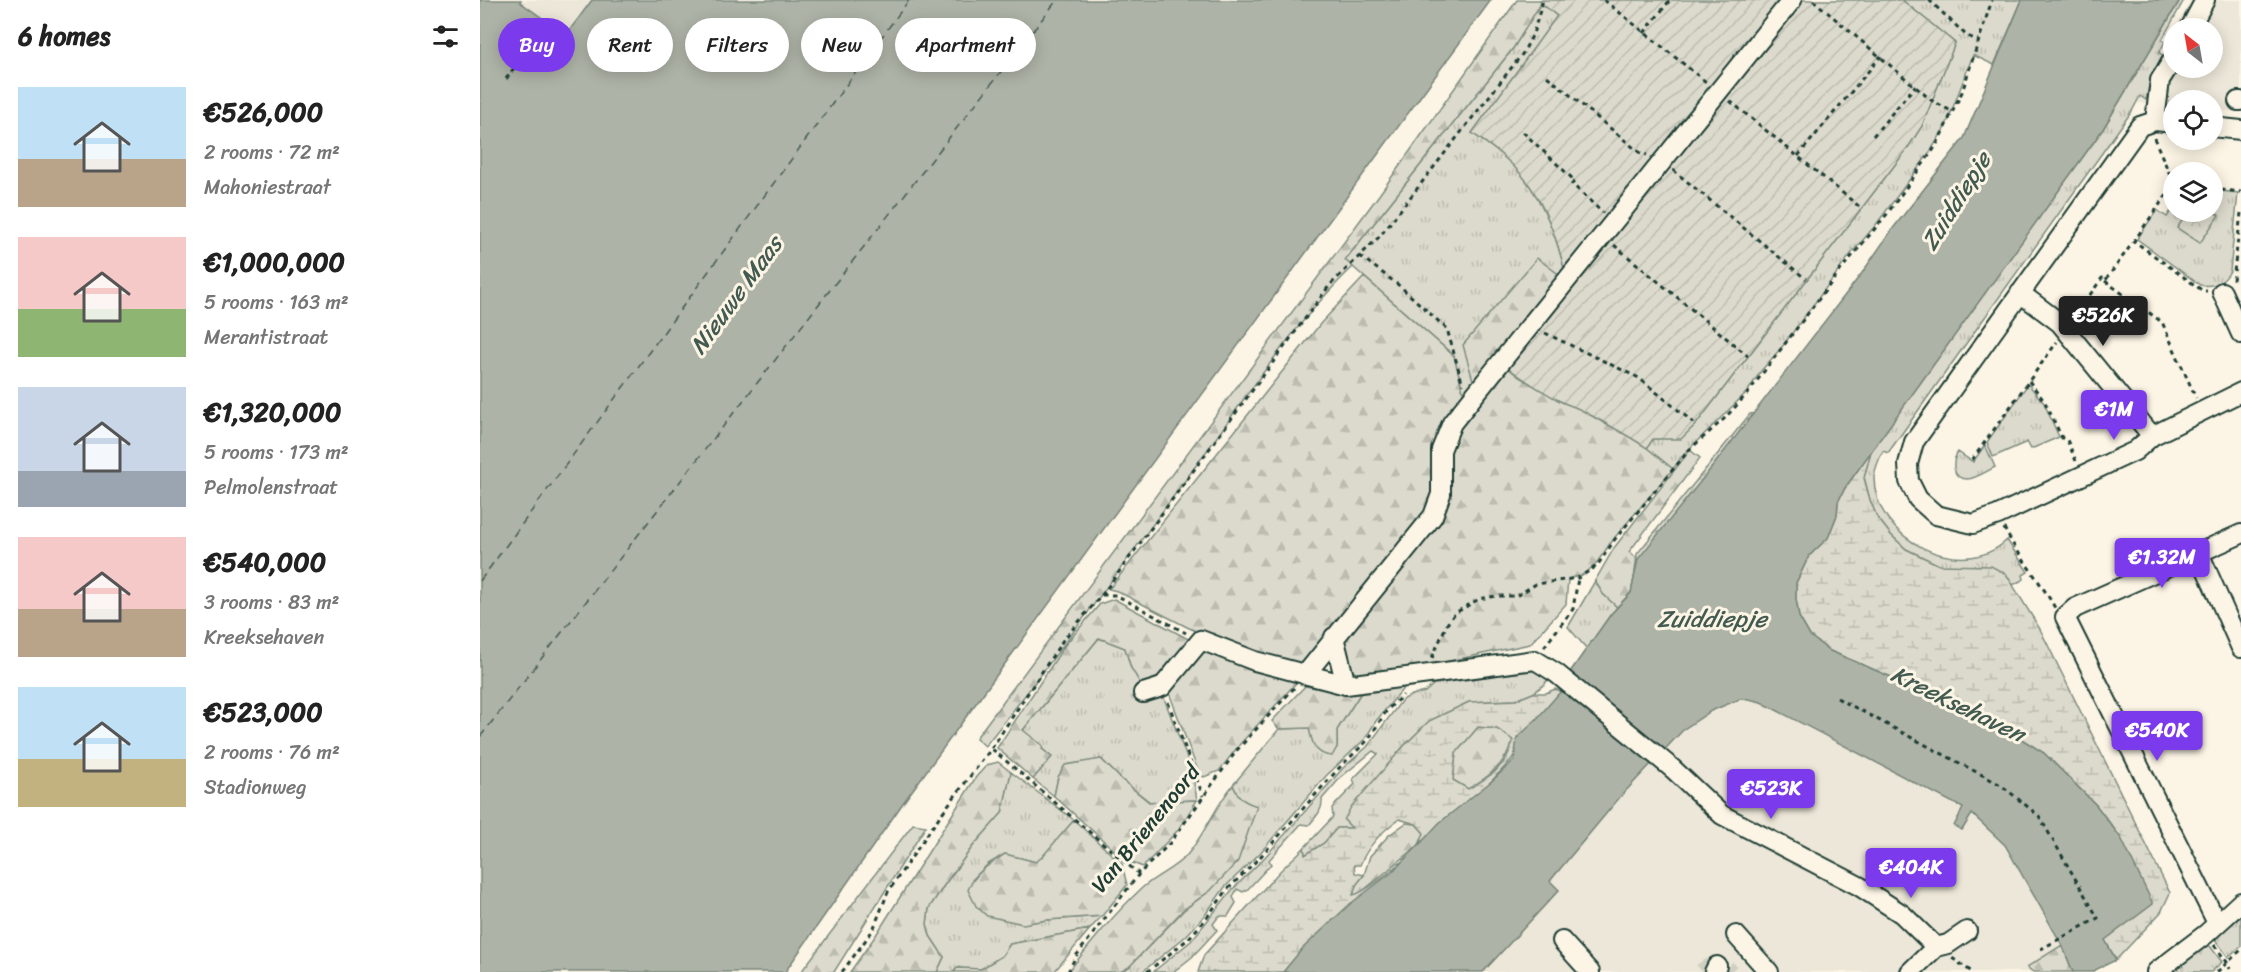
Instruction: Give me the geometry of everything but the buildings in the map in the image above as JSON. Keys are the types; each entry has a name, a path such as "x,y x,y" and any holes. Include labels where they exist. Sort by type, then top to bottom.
{"street":[{"path":"1305,675 1433,516 1441,494 1441,450 1452,423 1467,402 1609,230 1792,0"},
{"path":"2195,18 2205,0"},
{"path":"2163,75 2160,80 2163,112"},
{"path":"2163,122 2140,126 1914,442 1908,464 1909,481 1918,499 1936,515 1973,524 1998,515 2135,451 2152,436 2241,392"},
{"path":"2223,128 2241,130"},
{"path":"2222,292 2241,334"},
{"path":"2020,293 2060,323 2152,436"},
{"path":"2217,923 2065,617 2075,608 2241,534"},
{"path":"2199,553 2241,648"},
{"path":"1334,637 1346,685"},
{"path":"1143,693 1162,687 1201,640 1255,661 1346,685 1535,660 1556,673 1673,769 1722,815 1859,886 1902,914 1936,947"},
{"path":"2156,972 2206,934 2241,902"},
{"path":"1910,972 1936,947 1948,944 1967,931"},
{"path":"1736,934 1769,972"},
{"path":"1562,941 1590,972"}],"path":[{"path":"842,972 873,930 888,892 939,817 991,749 1063,640 1102,596 1329,286 1380,236 1523,53 1533,34 1543,0"},
{"path":"1604,0 1861,208"},
{"path":"1644,33 1670,0"},
{"path":"1813,0 1937,104 1953,112"},
{"path":"1929,0 1967,36 1978,40"},
{"path":"1428,674 1429,663 1447,624 1455,613 1479,599 1516,596 1536,584 1578,578 1597,566 1615,539 1690,449 1747,394 1936,146 1953,112 1968,73 1992,0"},
{"path":"1798,156 1881,56"},
{"path":"506,79 511,72"},
{"path":"1547,76 1639,152 1662,162 1806,279"},
{"path":"1873,136 1915,86"},
{"path":"2163,124 2153,141 2163,162"},
{"path":"1523,132 1575,181 1572,184 1609,230 1748,356"},
{"path":"2223,190 2241,192"},
{"path":"2105,281 2163,200"},
{"path":"2134,241 2203,291 2222,292 2234,279 2241,213"},
{"path":"1360,256 1401,287 1447,329 1467,402"},
{"path":"1972,460 2102,278 2162,322 2203,412"},
{"path":"1529,326 1639,378 1694,423"},
{"path":"2029,381 2045,402 2062,438 2067,440 2083,475"},
{"path":"1998,515 2010,540 2042,585 2055,608 2065,617"},
{"path":"1535,660 1573,609 1578,578"},
{"path":"1102,596 1116,595 1201,640"},
{"name":"Van Brienenoord","path":"1068,972 1076,956 1139,874 1177,834 1237,750 1305,675"},
{"path":"1162,687 1203,796"},
{"path":"1147,972 1188,939 1228,889 1340,766 1368,740 1400,696 1408,693"},
{"path":"1837,698 2001,785 2038,816 2098,918 2041,949"},
{"path":"991,749 1139,874"},
{"path":"2217,972 2241,950"},
{"path":"2219,951 2230,969"}],"shaded area":[{"path":"516,0 593,0 575,25 575,18 542,18"},
{"path":"2191,0 2241,0 2241,112 2223,111 2223,90 2163,90 2163,105 2136,103 2163,51 2163,78 2223,78 2223,18 2181,18"},
{"path":"1781,683 1979,759 2089,972 1415,972 1649,738"}],"green space":[{"path":"1517,0 1540,0 1541,3 1514,47 1345,260 1353,267 1294,332 1097,600 985,746 976,738 1379,195"},
{"path":"1540,0 1902,0 1955,43 1922,126 1907,149 1697,423 1681,439 1653,439 1647,448 1583,411 1546,393 1503,364 1565,272 1551,225 1527,182 1505,158 1472,133 1557,16"},
{"path":"1902,0 2022,0 1994,65 1973,55 1946,126 1930,152 1875,226 1851,254 1748,391 1685,453 1673,469 1647,448 1653,439 1681,438 1697,423 1907,149 1922,126 1955,43"},
{"path":"2180,0 2184,0 2174,18 2169,18"},
{"path":"1541,3 1557,16 1472,133 1505,158 1527,182 1551,225 1565,272 1561,276 1537,259 1475,387 1465,399 1454,356 1345,260 1514,47"},
{"path":"2163,28 2163,46 2159,53 2163,55 2151,77 2146,100 2140,96 2132,111 1888,453 1883,451 1879,460 1874,477 1878,499 1888,519 1904,535 1923,548 1944,555 1967,557 1988,552 2007,540 2028,572 2023,575 2024,579 2013,585 2006,574 1939,565 1906,549 1877,517 1864,477 1871,451 2103,129"},
{"path":"2223,191 2238,193 2230,271 2225,279 2210,285 2200,285 2137,239 2157,210 2163,214 2163,222 2223,222"},
{"path":"2181,222 2214,222 2200,243 2177,228"},
{"path":"1537,258 1561,276 1475,387 1463,345"},
{"path":"1364,277 1454,356 1465,399 1431,512 1303,669 1237,649 1109,589 1321,323"},
{"path":"1503,364 1519,377 1562,402 1581,409 1607,425 1614,426 1673,469 1616,536 1595,565 1582,575 1568,579 1566,604 1530,644 1368,678 1360,675 1354,672 1347,663 1343,636 1426,534 1451,437"},
{"path":"2028,384 2044,403 2059,437 2031,449 2027,442 1993,457 1987,442"},
{"path":"1757,413 1571,691 1435,842 1301,972 1198,972 1204,955 1280,871 1304,848 1305,855 1324,843 1337,828 1352,828 1344,820 1351,807 1429,721 1469,702 1516,700 1533,693 1546,693 1555,689 1562,691 1568,675 1611,614 1633,590 1637,554 1750,414","holes":["1478,727 1497,729 1513,740 1507,757 1497,770 1468,789 1453,780 1456,753","1399,819 1416,824 1424,833 1419,845 1387,874 1353,895 1356,885 1364,875 1355,873 1354,865 1360,865 1376,839"]},
{"path":"1985,445 1995,467 1970,479 1958,476 1954,464 1958,452 1973,462"},
{"path":"1690,450 1700,458 1629,552 1638,559 1631,593 1617,607 1603,594 1595,581 1614,548"},
{"path":"1871,451 1864,478 1870,500 1877,517 1906,549 1939,565 1991,566 2006,574 2040,629 2170,893 2161,912 2116,960 2105,940 2121,838 2096,805 2044,753 2002,727 1830,651 1810,636 1799,617 1796,583 1809,556 1828,537 1837,515 1838,502 1845,488"},
{"path":"1595,581 1603,594 1617,607 1587,649 1568,627"},
{"path":"1114,599 1192,641 1163,679 1143,688 1131,668 1125,648 1099,638 1023,730 1043,746 1042,749 1052,757 1033,779 997,748 1065,645 1100,604"},
{"path":"1099,638 1125,648 1131,668 1162,693 1192,771 1197,800 1150,802 1122,780 1101,759 1058,777 1054,796 1033,779 1051,757 1023,730"},
{"path":"1203,647 1296,677 1296,683 1240,744 1219,771 1204,777 1199,774 1167,687"},
{"path":"1536,670 1548,679 1533,693 1516,700 1469,702 1429,721 1403,747 1373,784 1353,828 1337,828 1324,843 1305,855 1304,848 1333,817 1332,808 1355,784 1353,779 1378,754 1373,751 1341,777 1322,799 1320,810 1314,819 1309,825 1301,824 1269,860 1271,864 1247,890 1243,892 1237,889 1233,897 1236,903 1228,916 1219,916 1213,924 1217,930 1192,957 1173,972 1153,972 1191,941 1232,890 1265,857 1343,768 1367,747 1402,700 1425,692 1434,684"},
{"path":"1406,685 1376,721 1365,739 1326,776 1260,853 1225,887 1186,936 1142,972 1120,972 1129,967 1184,910 1211,890 1257,806 1242,799 1233,785 1279,729 1309,728 1337,747 1337,730 1362,691"},
{"path":"1305,686 1344,693 1362,691 1337,730 1337,747 1332,756 1318,751 1309,728 1279,729 1272,721"},
{"path":"1478,727 1497,729 1514,740 1496,769 1468,789 1453,780 1456,753"},
{"path":"1101,759 1149,802 1197,800 1179,829 1143,867 1125,860 1054,796 1058,777 1065,765"},
{"path":"998,762 1011,772 1002,813 973,846 929,908 927,924 930,936 944,957 937,972 850,972 976,777 987,765"},
{"path":"1011,772 1074,820 1036,862 1005,854 988,864 972,880 1005,919 1023,923 1102,916 1090,929 1010,944 1002,956 981,969 957,968 954,972 937,972 944,957 930,936 927,924 929,908 973,846 1002,813"},
{"path":"1233,785 1242,799 1257,806 1238,861 1211,890 1183,910 1129,967 1120,972 1068,972 1132,898 1187,855"},
{"path":"1074,820 1122,864 1127,885 1102,916 1023,924 987,916 976,906 968,890 983,869 1005,854 1036,862"},
{"path":"1406,823 1416,824 1424,833 1419,845 1359,894 1353,895 1356,885 1364,875 1370,856 1389,835"},
{"path":"913,824 926,826 834,972 801,972"},
{"path":"2236,916 2238,919 2241,917 2241,946 2228,957 2214,938"},
{"path":"1090,929 1054,972 954,972 957,968 981,969 1002,956 1010,944"},
{"path":"2207,942 2222,962 2211,972 2169,972"},
{"path":"2062,945 2073,972 2033,972 2027,967"}],"water":[{"name":"Nieuwe Maas","path":"480,0 521,0 520,2 542,18 498,18 498,72 575,72 575,23 592,0 1491,0 903,803 785,972 480,972"},
{"name":"Zuiddiepje","path":"2022,0 2180,0 2169,18 2163,18 2163,28 2103,129 1845,488 1838,502 1837,515 1828,538 1809,556 1796,583 1799,617 1810,636 1830,651 2002,727 2044,753 2096,805 2121,838 2153,904 2105,940 2116,960 2091,972 2073,972 2062,945 2005,845 1972,814 1962,830 1954,826 1963,808 1761,702 1740,699 1711,711 1684,729 1620,797 1550,881 1559,890 1483,972 1283,972 1302,949 1350,904 1391,873 1439,823 1493,780 1514,760 1517,738 1561,691 1568,675 1611,614 1631,593 1638,559 1713,466 1964,138"}],"ferry route":[{"path":"480,581 909,0"},
{"path":"480,737 1057,0"}],"tunnel":[{"path":"1702,972 1716,966 1724,967 1730,972"}],"water label":[{"name":"Kreeksehaven","path":"1958,704"}]}
